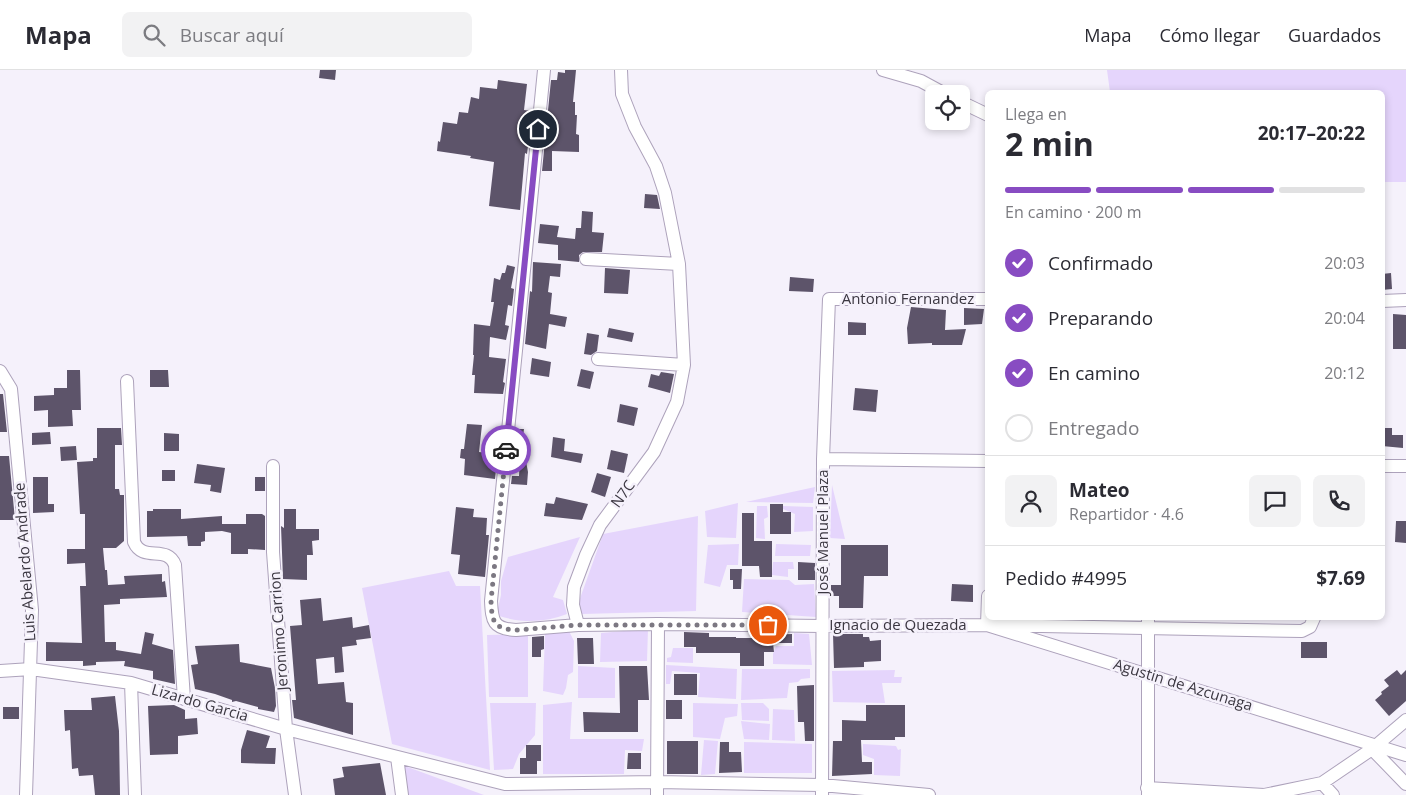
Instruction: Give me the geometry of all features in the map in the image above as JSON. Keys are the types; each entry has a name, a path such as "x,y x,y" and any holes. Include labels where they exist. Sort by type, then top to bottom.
{"street":[{"name":"Ignacio de Quezada","path":"544,70 491,601 492,616 496,625 505,629 578,625 658,624 822,626 1148,622 1302,631 1312,622"},
{"name":"N7C","path":"578,625 573,605 574,587 586,555 600,525 654,452 677,402 684,365 679,264 665,193 656,166 635,127 622,94 621,70"},
{"path":"882,70 921,81 928,85"},
{"path":"970,107 985,114"},
{"path":"586,259 679,264"},
{"name":"Antonio Fernandez","path":"829,299 985,299"},
{"name":"José Manuel Plaza","path":"822,790 823,459 829,299"},
{"path":"1385,301 1406,300"},
{"path":"598,359 684,365"},
{"name":"Luis Abelardo Andrade","path":"0,371 11,389 32,610 26,795"},
{"path":"127,381 134,542 137,549 144,552 167,554 173,558 184,699"},
{"path":"823,459 985,461"},
{"name":"Jeronimo Carrion","path":"273,466 273,552 286,729 295,795"},
{"path":"1385,466 1406,466"},
{"path":"987,620 987,625"},
{"path":"1147,791 1148,622"},
{"path":"658,624 658,789"},
{"name":"Agustin de Azcunaga","path":"987,625 1374,747 1406,755"},
{"name":"Lizardo Garcia","path":"0,671 31,669 131,683 286,729 505,784 658,789 822,790 929,795"},
{"path":"131,683 135,795"},
{"path":"1147,791 1264,795 1322,783 1374,747 1406,720"},
{"path":"1374,747 1406,784"},
{"path":"397,756 402,795"},
{"path":"1322,783 1333,795"},
{"path":"1147,791 1199,795"}],"shaded area":[{"path":"1107,70 1406,70 1406,182 1385,182 1385,90 1110,90"},
{"path":"832,485 845,539 830,538"},
{"path":"815,487 813,503 746,502"},
{"path":"738,503 736,538 707,537 705,511"},
{"path":"757,506 767,506 768,517 764,519 765,539 756,538"},
{"path":"783,506 813,507 813,531 794,532 795,514 783,509"},
{"path":"698,516 696,611 582,614 578,604 603,534"},
{"path":"580,537 553,597 563,600 567,614 533,621 499,616 501,581 508,557"},
{"path":"739,544 738,565 727,565 720,587 704,583 708,545"},
{"path":"776,544 811,545 810,556 775,556"},
{"path":"773,562 793,562 794,569 788,569 788,577 772,575"},
{"path":"449,571 456,586 480,586 490,770 392,744 362,588"},
{"path":"744,579 789,580 795,585 814,584 816,617 742,612"},
{"path":"648,629 647,661 600,662 601,633"},
{"path":"569,631 574,641 573,672 568,675 563,695 543,691 545,634"},
{"path":"794,633 809,634 812,665 773,664 773,654 776,646 794,646"},
{"path":"528,634 528,697 489,697 487,635"},
{"path":"673,648 693,648 693,663 667,662 667,658 671,657"},
{"path":"666,665 737,669 736,699 698,697 700,673 672,671 670,684 666,684"},
{"path":"578,666 615,668 615,698 578,698"},
{"path":"742,669 810,669 810,678 789,683 787,698 741,700"},
{"path":"895,670 894,677 902,677 901,683 882,683 885,703 833,702 832,671"},
{"path":"572,702 570,739 644,739 642,751 625,750 624,774 543,774 543,705"},
{"path":"490,703 536,703 535,735 519,754 513,769 494,770"},
{"path":"693,703 738,704 737,716 725,718 720,739 693,737"},
{"path":"741,703 763,703 769,709 769,721 742,720"},
{"path":"773,709 794,710 795,741 772,740"},
{"path":"741,721 770,724 769,740 744,739"},
{"path":"704,740 718,741 715,774 701,775"},
{"path":"744,742 812,744 812,773 744,773"},
{"path":"863,744 896,746 898,750 901,749 900,776 874,775 874,759 863,755"},
{"path":"402,765 484,795 407,795"}],"building":[{"path":"320,70 336,70 335,80 319,78"},
{"path":"565,70 576,70 573,102 575,102 575,115 577,115 576,134 579,135 579,152 552,151 552,171 542,171 551,80 557,80 558,72 565,73"},
{"path":"498,80 527,84 524,110 532,111 527,154 525,153 520,210 489,206 494,162 470,158 471,156 437,151 443,122 457,124 459,112 468,113 471,97 479,99 480,87 497,89"},
{"path":"645,194 657,195 660,209 644,208"},
{"path":"582,211 593,212 592,232 604,233 602,252 583,252 579,255 579,262 558,260 558,245 538,243 540,224 559,226 557,237 575,239 576,228 581,228"},
{"path":"533,262 561,264 560,277 550,276 548,292 552,293 550,314 567,317 565,327 549,324 546,349 525,344 530,291 532,292"},
{"path":"507,265 515,267 511,288 514,289 512,306 508,305 505,325 509,326 506,340 490,337 489,357 506,359 503,394 474,393 475,375 472,375 474,324 490,326 494,302 491,302 494,278 500,280 502,273 505,273"},
{"path":"605,268 630,270 628,294 604,293"},
{"path":"1391,273 1392,289 1385,290 1385,274"},
{"path":"790,277 814,279 813,292 789,291"},
{"path":"911,307 946,310 945,330 966,329 962,345 908,344 907,328"},
{"path":"964,308 984,309 982,324 964,325"},
{"path":"1393,314 1406,315 1406,349 1393,349"},
{"path":"848,322 866,323 866,335 848,335"},
{"path":"609,328 634,333 632,342 607,337"},
{"path":"587,333 599,335 597,351 591,355 584,354"},
{"path":"532,358 551,362 549,377 530,374"},
{"path":"581,369 594,372 590,389 577,386"},
{"path":"67,370 80,370 81,410 72,410 73,426 48,427 48,410 34,411 34,396 54,395 54,388 67,388"},
{"path":"150,370 168,370 169,387 150,387"},
{"path":"661,372 674,374 670,393 648,387 651,374 659,376"},
{"path":"855,388 878,390 876,412 853,410"},
{"path":"0,394 3,394 7,432 0,432"},
{"path":"620,404 638,408 634,426 617,422"},
{"path":"467,424 482,425 479,452 487,453 487,459 497,460 495,479 464,475 465,459 460,458 461,449 464,449"},
{"path":"97,428 121,428 122,445 115,445 115,489 119,489 120,495 124,495 124,541 116,548 103,548 108,585 125,584 124,576 162,574 162,582 165,581 167,597 120,599 120,604 104,605 105,642 116,642 116,650 141,654 145,632 154,634 152,644 173,650 175,684 153,679 153,671 124,666 125,661 96,662 96,665 83,666 83,661 46,661 46,642 82,643 80,586 86,586 85,563 67,564 67,549 85,549 85,514 80,514 77,462 93,461 93,458 97,458"},
{"path":"1385,428 1392,428 1392,435 1403,435 1403,448 1385,446"},
{"path":"516,429 524,429 521,451 524,451 528,472 527,485 511,484 512,476 519,476 520,457 514,457"},
{"path":"50,432 51,444 32,445 32,433"},
{"path":"164,433 179,434 179,451 164,451"},
{"path":"553,437 565,439 564,451 583,454 581,463 551,457"},
{"path":"76,446 77,460 61,461 60,447"},
{"path":"611,450 628,454 624,473 607,469"},
{"path":"0,456 9,456 15,520 0,520"},
{"path":"197,464 225,468 221,493 210,491 211,485 194,483"},
{"path":"162,470 175,470 175,481 162,481"},
{"path":"597,473 611,477 605,497 591,492"},
{"path":"33,477 48,477 48,504 54,504 54,512 33,513"},
{"path":"255,477 265,477 265,491 255,491"},
{"path":"556,497 588,504 582,520 544,516 546,503 554,504"},
{"path":"770,504 783,504 783,512 791,512 791,534 770,534"},
{"path":"456,507 474,509 473,517 487,518 486,535 489,535 485,577 458,574 460,555 451,554"},
{"path":"153,509 181,509 181,519 222,516 222,524 246,524 246,514 262,514 265,516 265,550 248,549 248,554 231,554 231,533 222,531 205,532 205,541 201,542 201,546 188,546 187,536 147,537 147,511 153,511"},
{"path":"284,509 296,509 296,529 319,529 319,540 312,541 313,555 307,555 307,580 283,579 281,526 284,528"},
{"path":"742,513 754,513 754,541 772,541 772,577 760,577 759,566 742,566"},
{"path":"1396,521 1406,521 1406,543 1395,542"},
{"path":"841,545 888,545 888,576 864,576 863,608 839,608 839,596 831,596 831,585 841,585"},
{"path":"798,562 815,563 815,580 798,580"},
{"path":"730,569 742,569 741,589 733,589 733,580 730,580"},
{"path":"952,584 973,585 973,602 951,601"},
{"path":"321,598 323,621 352,617 353,628 369,625 371,638 356,640 357,645 342,647 344,672 335,673 334,657 316,659 318,684 344,682 346,702 353,703 353,735 294,718 292,700 296,700 290,626 302,625 300,600"},
{"path":"684,632 709,633 709,637 736,638 758,638 758,635 792,634 792,643 773,643 774,652 764,652 764,666 740,666 740,653 696,653 696,647 684,647"},
{"path":"833,634 863,634 863,637 869,637 870,641 881,640 881,661 864,662 864,667 834,668"},
{"path":"544,636 544,649 541,650 541,657 532,657 532,637"},
{"path":"577,638 593,638 594,664 578,664"},
{"path":"1301,642 1327,642 1327,658 1301,658"},
{"path":"239,644 240,662 271,668 275,688 276,706 274,712 258,709 258,707 236,701 232,702 232,700 215,694 195,689 191,665 198,664 195,646"},
{"path":"619,666 647,666 649,700 638,700 638,732 584,732 583,712 620,713"},
{"path":"1397,670 1401,675 1406,670 1406,701 1389,716 1375,700 1389,686 1384,680"},
{"path":"674,674 697,674 697,695 674,695"},
{"path":"814,685 814,741 805,741 804,722 798,722 797,686"},
{"path":"115,696 119,731 120,795 95,795 93,775 79,776 78,768 72,769 70,730 65,731 64,710 92,710 91,698"},
{"path":"666,700 682,700 682,719 666,719"},
{"path":"174,705 185,710 185,719 197,718 198,734 178,736 178,754 150,755 148,706"},
{"path":"866,705 905,705 905,737 895,737 895,740 861,740 862,762 872,762 872,774 832,776 833,741 842,741 842,720 866,721"},
{"path":"3,707 19,707 19,719 3,719"},
{"path":"247,730 270,736 266,748 276,748 275,764 241,763 241,750"},
{"path":"667,741 698,741 698,774 667,774"},
{"path":"720,742 729,742 729,752 741,752 742,772 719,773"},
{"path":"526,745 541,745 541,761 537,761 537,774 520,774 520,758 526,758"},
{"path":"628,753 641,753 641,769 627,769"},
{"path":"380,763 386,795 335,795 333,779 344,777 342,767"}],"way so far":[{"path":"506,450 491,601 492,616 496,625 505,629 516,630 578,625 768,625"}],"route":[{"path":"506,450 538,129"}]}
